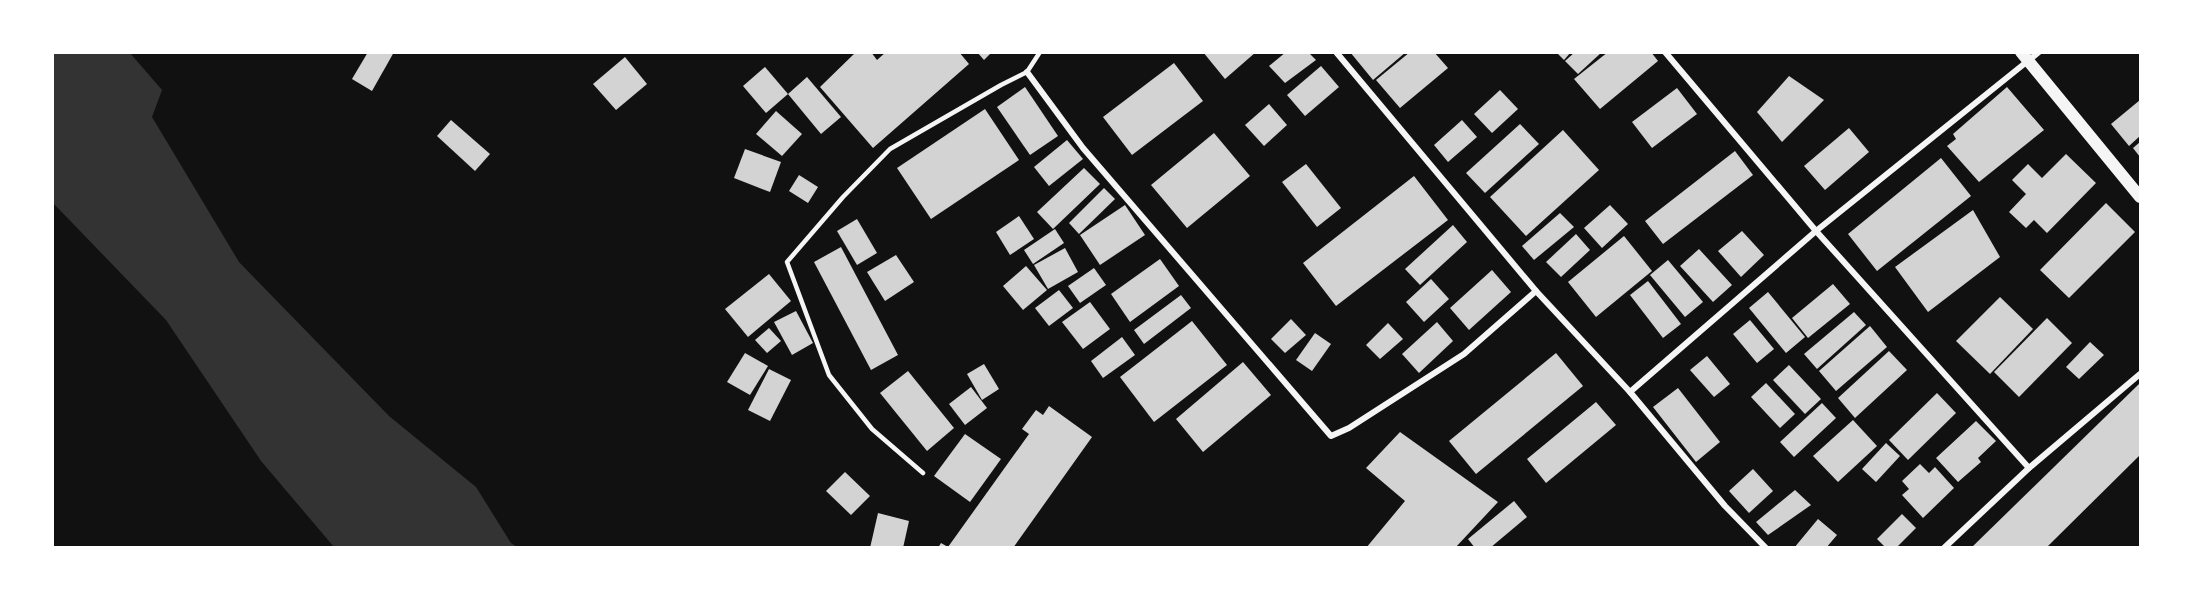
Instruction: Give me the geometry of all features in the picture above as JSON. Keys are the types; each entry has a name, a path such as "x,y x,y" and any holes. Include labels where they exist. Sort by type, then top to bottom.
{"main road":[{"path":"2025,57 2140,197"}],"street":[{"path":"1336,52 1536,291 1630,392 1725,506 1766,548"},
{"path":"1665,52 1816,231 2029,468"},
{"path":"1630,392 1816,231 2025,57 2039,52"},
{"path":"1027,72 1083,148 1331,436 1349,428 1464,354 1536,291"},
{"path":"1944,548 2029,468 2140,374"}],"lane":[{"path":"923,473 872,429 829,375 788,262 843,197 890,149 1027,72 1040,52"}],"shaded area":[{"path":"53,52 130,53 162,90 152,117 239,262 389,416 476,487 511,543 517,547 334,547 261,461 166,320 53,203"}],"building":[{"path":"368,52 394,52 372,91 352,79"},
{"path":"856,52 871,52 877,60 886,52 959,52 969,64 873,148 820,87"},
{"path":"977,52 992,52 984,60"},
{"path":"1203,52 1256,52 1225,79"},
{"path":"1286,52 1308,52 1316,60 1285,83 1269,66"},
{"path":"1350,52 1406,52 1373,80"},
{"path":"1410,52 1434,52 1448,68 1400,108 1376,80"},
{"path":"1556,52 1571,52 1564,60"},
{"path":"1575,52 1602,52 1578,74 1565,61"},
{"path":"1608,52 1651,52 1658,61 1600,109 1574,79"},
{"path":"625,57 647,84 616,110 593,84"},
{"path":"1174,63 1203,101 1132,155 1103,117"},
{"path":"1321,66 1339,87 1305,116 1287,95"},
{"path":"765,67 788,94 766,113 743,86"},
{"path":"1789,76 1824,100 1782,142 1757,112"},
{"path":"807,77 841,117 821,134 788,94"},
{"path":"1025,87 1058,136 1030,155 997,107"},
{"path":"2007,87 2044,130 1979,182 1947,146 1956,139 1953,134"},
{"path":"1677,88 1697,114 1652,148 1632,122"},
{"path":"1500,90 1518,109 1492,133 1474,114"},
{"path":"2140,100 2140,136 2129,146 2111,124"},
{"path":"1269,104 1287,125 1264,146 1245,125"},
{"path":"985,109 1019,160 931,219 897,168"},
{"path":"776,111 802,134 782,156 756,134"},
{"path":"451,120 490,154 475,171 437,136"},
{"path":"1462,120 1477,137 1448,162 1434,145"},
{"path":"1520,124 1539,144 1485,193 1466,173"},
{"path":"1849,128 1869,152 1825,190 1804,166"},
{"path":"1563,130 1599,170 1526,236 1490,197"},
{"path":"1214,133 1250,176 1187,228 1151,185"},
{"path":"1067,140 1083,159 1049,186 1034,167"},
{"path":"2140,142 2140,157 2133,148"},
{"path":"745,149 781,162 770,192 734,178"},
{"path":"1735,151 1753,175 1663,244 1645,221"},
{"path":"2066,154 2096,183 2047,233 2034,220 2026,228 2009,212 2026,194 2012,180 2028,164 2042,178"},
{"path":"1941,158 1971,196 1877,271 1848,234"},
{"path":"1306,164 1341,208 1317,227 1282,182"},
{"path":"1084,168 1100,184 1053,229 1037,212"},
{"path":"799,175 818,187 808,203 789,191"},
{"path":"1414,176 1448,220 1336,306 1303,263"},
{"path":"1104,188 1115,199 1079,234 1069,223"},
{"path":"2106,203 2135,232 2069,298 2040,270"},
{"path":"1125,205 1145,235 1100,265 1080,235"},
{"path":"1610,205 1628,224 1602,248 1584,228"},
{"path":"1973,210 2000,257 1928,312 1895,267"},
{"path":"1560,213 1574,227 1534,260 1522,246"},
{"path":"1019,216 1034,239 1010,255 996,232"},
{"path":"857,219 877,253 857,265 837,231"},
{"path":"1453,225 1467,242 1420,285 1405,269"},
{"path":"1055,229 1064,243 1033,264 1024,250"},
{"path":"1742,231 1764,255 1741,277 1718,251"},
{"path":"1576,234 1590,250 1561,277 1546,262"},
{"path":"1624,236 1652,271 1596,317 1568,282"},
{"path":"841,247 898,355 871,370 814,262"},
{"path":"1065,248 1078,272 1048,289 1034,265"},
{"path":"1699,249 1732,285 1713,302 1680,266"},
{"path":"896,255 914,282 885,301 867,272"},
{"path":"1160,259 1179,286 1130,322 1111,294"},
{"path":"1668,260 1703,302 1685,317 1650,275"},
{"path":"1026,266 1047,290 1023,310 1003,286"},
{"path":"1094,268 1106,285 1080,303 1068,286"},
{"path":"1492,270 1511,292 1469,330 1450,308"},
{"path":"769,274 791,301 748,337 725,309"},
{"path":"1431,279 1449,299 1424,322 1406,302"},
{"path":"1648,281 1681,324 1663,338 1630,295"},
{"path":"1833,284 1850,304 1808,338 1792,318"},
{"path":"1059,290 1073,308 1049,326 1035,308"},
{"path":"1768,292 1805,337 1786,353 1749,308"},
{"path":"1181,295 1191,308 1144,344 1134,330"},
{"path":"2000,297 2033,329 1990,374 1956,341"},
{"path":"1090,302 1110,329 1083,349 1062,322"},
{"path":"796,311 813,343 792,355 774,322"},
{"path":"1854,312 1866,325 1817,369 1804,354"},
{"path":"2047,318 2072,343 2019,397 1994,372"},
{"path":"1291,319 1306,335 1285,353 1271,339"},
{"path":"1750,320 1774,349 1757,363 1733,334"},
{"path":"1192,321 1227,365 1154,422 1120,377"},
{"path":"1437,322 1453,341 1419,373 1402,354"},
{"path":"1388,323 1403,339 1380,359 1366,345"},
{"path":"1870,326 1887,347 1836,391 1819,371"},
{"path":"769,328 781,341 767,353 755,340"},
{"path":"1315,333 1331,344 1312,371 1296,360"},
{"path":"1122,337 1135,355 1103,378 1091,361"},
{"path":"2090,342 2104,355 2079,379 2066,367"},
{"path":"1889,351 1907,370 1855,418 1838,398"},
{"path":"745,353 768,366 750,395 727,382"},
{"path":"1556,353 1583,386 1476,474 1449,441"},
{"path":"1707,356 1730,384 1714,397 1690,370"},
{"path":"1243,362 1271,395 1203,452 1176,419"},
{"path":"984,364 999,389 982,400 967,374"},
{"path":"1789,365 1821,399 1805,414 1773,380"},
{"path":"769,369 791,380 770,421 748,410"},
{"path":"908,371 954,428 927,451 880,393"},
{"path":"1766,383 1795,414 1780,428 1751,397"},
{"path":"2140,383 2140,455 2046,548 1971,548"},
{"path":"971,387 987,408 965,425 949,404"},
{"path":"1678,388 1720,442 1696,462 1653,407"},
{"path":"1937,393 1956,413 1908,460 1889,440"},
{"path":"1596,402 1616,425 1546,483 1527,459"},
{"path":"1822,403 1836,418 1794,457 1780,442"},
{"path":"1049,406 1092,437 1013,548 938,548 941,543 948,547 1029,434 1022,429 1036,410 1043,415"},
{"path":"1853,420 1877,446 1838,482 1813,456"},
{"path":"1976,421 1996,441 1978,458 1981,462 1958,482 1936,458"},
{"path":"1400,432 1498,502 1455,548 1366,548 1405,501 1366,468"},
{"path":"965,434 1001,459 970,502 934,476"},
{"path":"1886,443 1900,456 1876,482 1862,469"},
{"path":"1920,464 1929,473 1935,467 1954,488 1923,518 1902,495 1909,489 1902,481"},
{"path":"1753,469 1773,491 1749,513 1729,491"},
{"path":"845,472 870,496 851,515 826,491"},
{"path":"1795,490 1811,505 1768,535 1756,522"},
{"path":"1514,501 1527,517 1490,548 1475,548 1468,539"},
{"path":"878,513 909,521 903,548 870,548"},
{"path":"1902,514 1916,528 1896,548 1886,548 1877,539"},
{"path":"1818,519 1837,535 1826,548 1794,548"}]}
